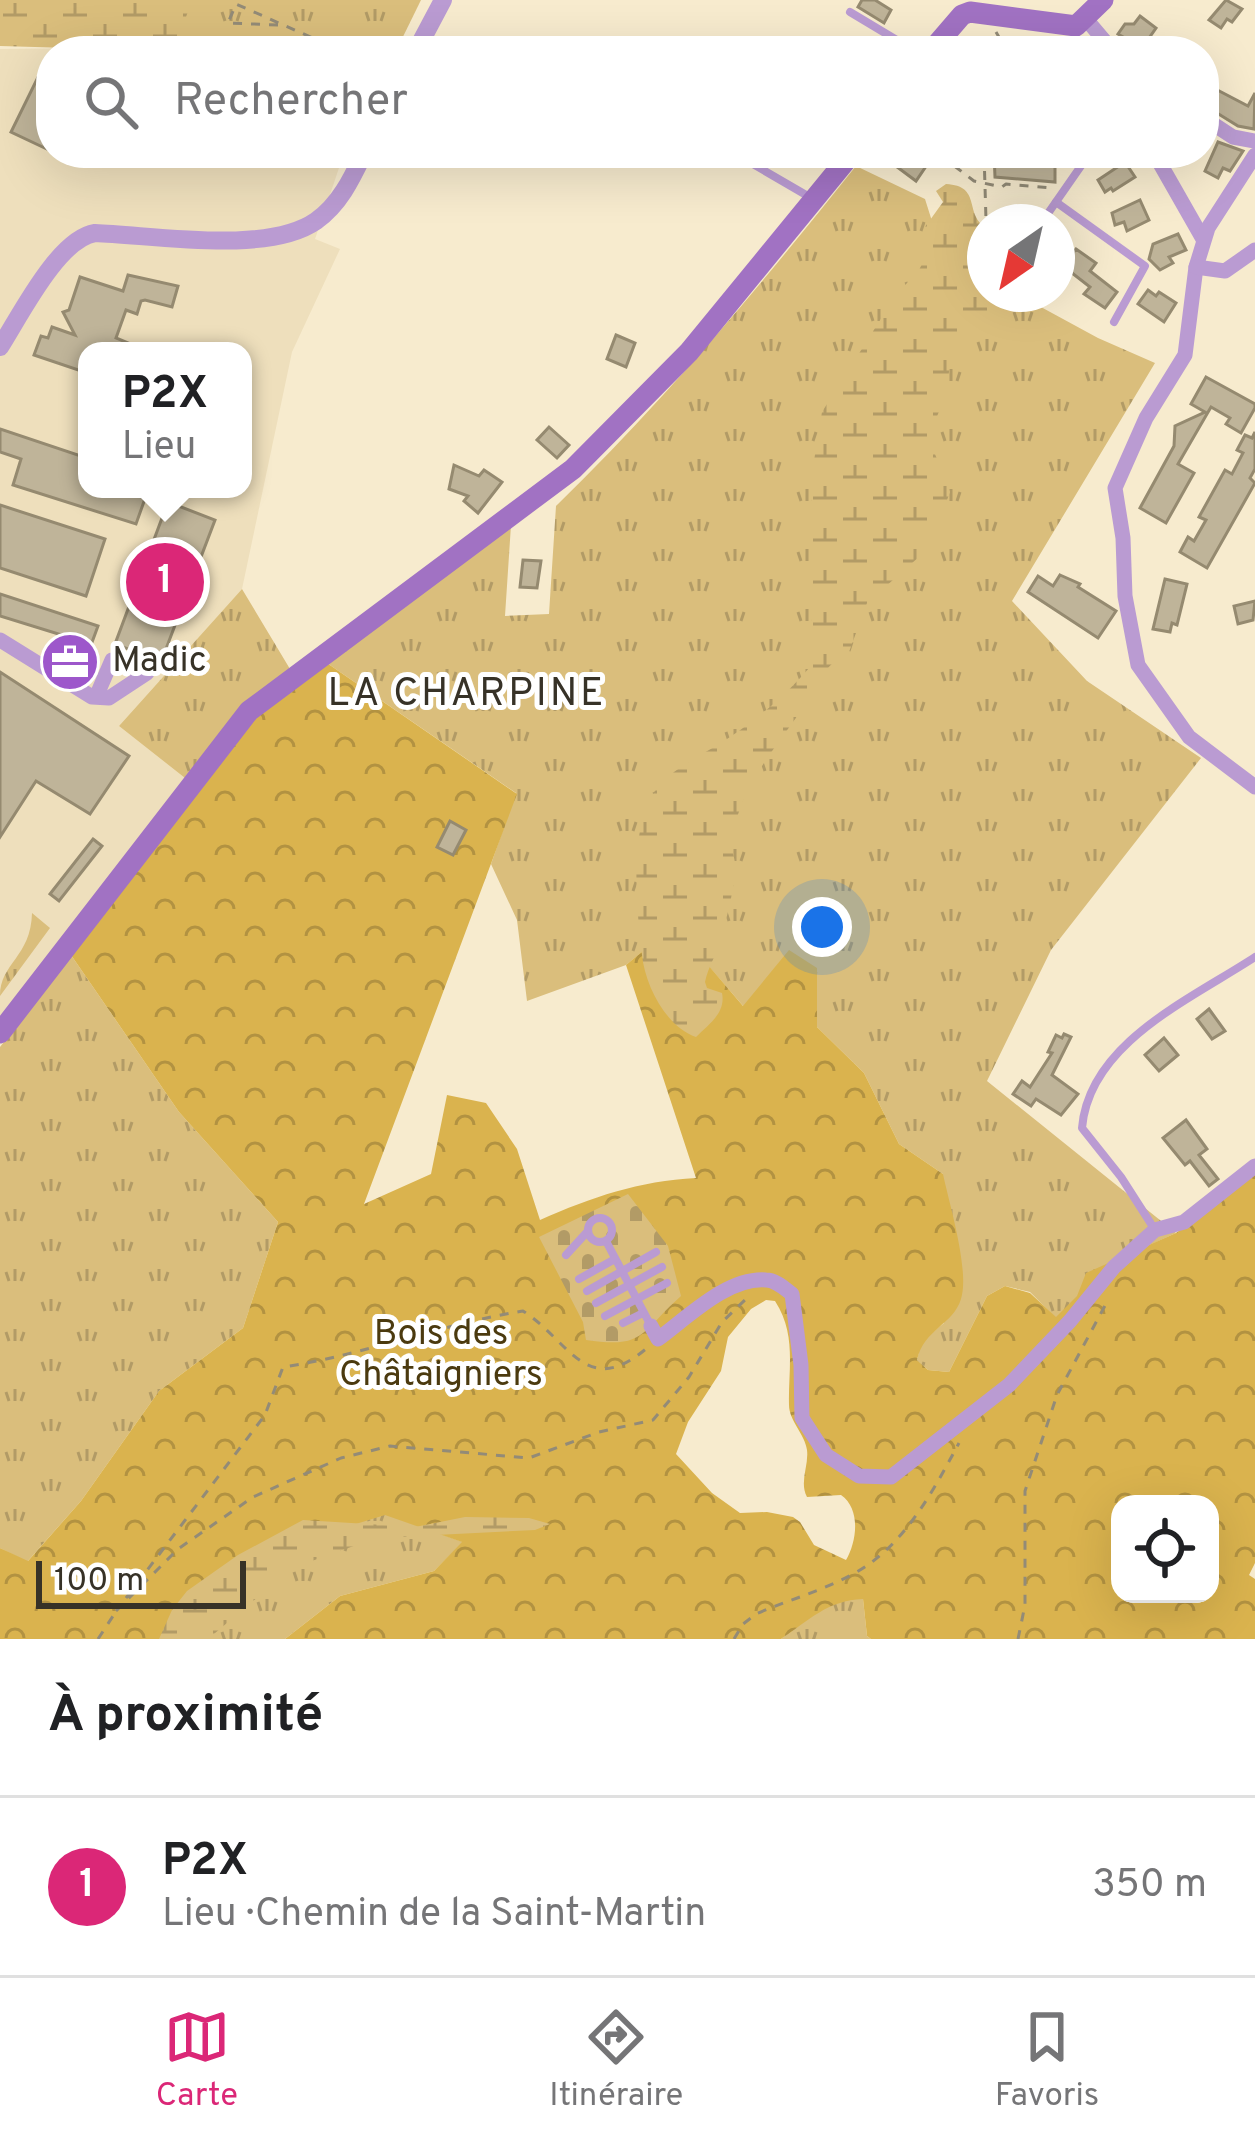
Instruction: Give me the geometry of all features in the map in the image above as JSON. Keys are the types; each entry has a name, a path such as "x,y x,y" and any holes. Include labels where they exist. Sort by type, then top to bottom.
{"main road":[{"path":"941,36 959,7 1076,26 1103,0"},
{"path":"0,1033 249,711 573,470 689,352 840,168"}],"street":[{"path":"424,36 443,0"},
{"path":"1086,19 1096,36"},
{"path":"1219,128 1233,137 1255,141"},
{"path":"1255,155 1204,239 1185,356 1145,418 1115,488 1125,596 1138,664 1189,737 1255,787"},
{"path":"0,347 47,274 77,238 95,233 250,241 286,236 326,213 356,168"},
{"path":"1163,168 1204,239"},
{"path":"1196,267 1226,271 1255,250"},
{"path":"0,640 96,698"},
{"path":"650,1326 726,1290 766,1280 792,1294 802,1365 802,1418 826,1454 859,1476 891,1477 974,1415 1155,1230 1184,1222 1255,1166"}],"lane":[{"path":"850,13 889,36"},
{"path":"760,168 814,200"},
{"path":"1079,168 1056,202 1145,266 1114,322"},
{"path":"1155,1230 1121,1177 1092,1146 1082,1128 1084,1103 1102,1068 1143,1031 1255,957"},
{"path":"566,1255 594,1219 608,1220 612,1233 597,1242 588,1231"},
{"path":"606,1240 650,1326"},
{"path":"587,1291 656,1252"},
{"path":"579,1279 615,1259"},
{"path":"596,1303 662,1267"},
{"path":"605,1316 667,1283"},
{"path":"623,1323 650,1326"}],"path":[{"path":"278,25 228,23 236,4 305,36"},
{"path":"957,168 974,181 1002,187 1064,190"},
{"path":"985,168 986,204"},
{"path":"116,1611 178,1549 254,1497 341,1458 390,1446 529,1458 598,1432 653,1420 689,1377 722,1322 766,1280"},
{"path":"1018,1639 1024,1605 1024,1491 1057,1395 1113,1291"},
{"path":"98,1639 265,1415 283,1367 524,1311 567,1353 591,1369 627,1365 650,1326"},
{"path":"734,1639 757,1614 857,1572 894,1542 928,1500 974,1415"}],"shaded area":[{"path":"0,49 36,49 36,168 339,168 315,239 340,249 292,352 242,589 119,726 185,778 0,1019"}],"green space":[{"path":"0,0 192,0 179,36 36,36 36,47 0,46"},
{"path":"83,0 421,0 403,36 98,36"},
{"path":"854,168 860,168 925,199 942,253 967,277 967,312 1050,312 1155,363 1012,601 1087,681 1201,758 1051,950 987,1081 1176,1233 1115,1261 1056,1318 1030,1292 1005,1286 987,1296 949,1372 928,1370 917,1360 921,1342 944,1323 943,1174 899,1144 864,1073 817,1027 789,951 744,1007 674,926 626,965 527,1001 517,920 491,864 516,793 324,661 511,525 505,616 549,614 556,506 711,341"},
{"path":"946,184 969,195 967,312 986,312 950,361 947,392 931,431 931,444 950,492 929,548 867,603 849,652 826,671 747,793 734,829 730,902 705,982 707,988 722,993 721,1006 696,1037 667,1015 644,967 636,871 646,807 671,775 753,721 813,663 809,557 813,467 822,412 896,295 919,270 925,227 943,202 936,191"},
{"path":"242,589 290,669 233,717 185,778 119,726"},
{"name":"Bois des Châtaigniers","path":"324,661 517,794 364,1204 431,1174 447,1095 486,1103 517,1149 540,1220 616,1192 696,1178 626,965 674,925 743,1006 789,950 817,968 817,1027 864,1073 899,1144 943,1174 961,1255 963,1287 957,1308 921,1350 917,1360 928,1370 949,1372 987,1296 1005,1286 1030,1293 1056,1317 1077,1296 1086,1273 1176,1233 1255,1174 1255,1563 1249,1575 1255,1579 1255,1639 871,1639 863,1599 829,1607 781,1639 285,1639 340,1596 434,1571 462,1542 385,1515 275,1549 191,1639 0,1639 0,1548 28,1561 81,1501 159,1391 243,1328 278,1222 179,1112 71,955 250,723","holes":["766,1300 775,1301 790,1352 790,1411 807,1450 807,1497 841,1495 852,1508 855,1535 846,1560 814,1545 793,1517 740,1513 712,1493 676,1454 688,1422 721,1371 728,1337 751,1309"]},
{"path":"32,913 50,928 0,996 5,975 27,940"},
{"path":"71,955 179,1112 278,1222 243,1328 159,1391 81,1501 27,1562 0,1548 0,1047"},
{"path":"628,1194 668,1246 681,1296 632,1340 586,1340 583,1322 539,1237"},
{"path":"385,1514 463,1542 434,1571 340,1596 285,1639 191,1639 275,1549"},
{"path":"465,1517 529,1518 550,1524 535,1530 376,1538 309,1562 279,1579 208,1639 159,1639 187,1591 238,1555 303,1520 415,1527"},
{"path":"844,1599 863,1599 871,1639 781,1639 811,1615"}],"building":[{"path":"862,0 875,0 891,10 884,23 858,7"},
{"path":"1226,0 1242,9 1221,28 1209,20"},
{"path":"1140,16 1156,28 1150,36 1118,34 1125,24 1134,24"},
{"path":"36,81 36,144 11,132"},
{"path":"1219,91 1248,106 1255,93 1254,129 1219,114"},
{"path":"1219,142 1243,151 1230,171 1223,168 1218,178 1205,171 1219,168"},
{"path":"898,168 925,168 916,181"},
{"path":"995,168 1055,168 1055,182 995,177"},
{"path":"1116,168 1129,168 1135,177 1105,192 1098,180"},
{"path":"1140,200 1149,220 1127,231 1124,222 1115,225 1112,213"},
{"path":"1178,234 1186,250 1169,257 1173,263 1160,270 1149,259 1153,244"},
{"path":"1075,250 1096,263 1090,271 1117,292 1105,308 1084,294 1090,287 1075,275"},
{"path":"128,275 178,286 172,307 145,300 137,314 126,310 116,338 126,342 78,342 78,370 34,355 41,336 48,338 52,327 75,335 63,312 69,310 80,277 123,291"},
{"path":"1148,290 1176,303 1164,322 1138,304"},
{"path":"616,335 635,343 626,367 607,359"},
{"path":"1206,377 1255,408 1241,433 1226,424 1230,418 1211,407 1178,464 1194,473 1166,523 1140,508 1174,446 1175,426 1205,412 1191,404"},
{"path":"549,427 569,445 557,458 537,440"},
{"path":"0,429 78,455 78,498 145,498 136,524 13,485 21,459 0,452"},
{"path":"1255,432 1255,469 1250,478 1255,483 1207,568 1180,552 1188,537 1194,541 1206,520 1199,517 1225,470 1232,474 1243,453 1237,450 1245,435 1252,438"},
{"path":"454,465 479,476 484,470 502,482 478,513 464,501 468,496 449,489"},
{"path":"168,502 215,520 161,662 115,644"},
{"path":"0,505 105,539 86,596 0,568"},
{"path":"523,560 541,561 537,588 520,587"},
{"path":"1060,575 1116,611 1098,638 1028,592 1038,576 1053,586"},
{"path":"1165,579 1187,584 1177,625 1172,623 1170,632 1153,629"},
{"path":"0,594 98,626 80,675 57,661 65,636 0,616"},
{"path":"1255,601 1253,620 1238,624 1234,606"},
{"path":"0,672 129,756 90,814 36,781 0,837"},
{"path":"450,821 466,830 453,855 437,847"},
{"path":"93,839 102,846 59,901 50,894"},
{"path":"1209,1009 1225,1031 1212,1039 1197,1019"},
{"path":"1064,1034 1071,1037 1052,1075 1078,1094 1061,1115 1036,1099 1031,1106 1013,1094 1022,1081 1030,1087 1052,1053 1048,1052 1056,1035 1062,1038"},
{"path":"1164,1038 1178,1055 1159,1071 1145,1055"},
{"path":"1186,1120 1207,1149 1199,1155 1218,1179 1209,1186 1163,1138"}],"place":[{"name":"P2X","path":"165,582"},
{"name":"Madic","path":"70,662"}],"district":[{"name":"LA CHARPINE","path":"467,695"}]}
